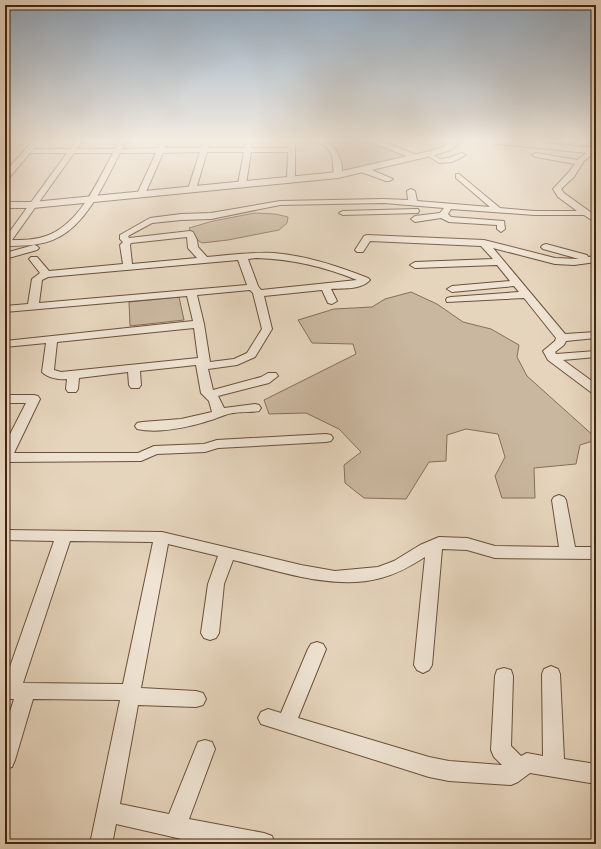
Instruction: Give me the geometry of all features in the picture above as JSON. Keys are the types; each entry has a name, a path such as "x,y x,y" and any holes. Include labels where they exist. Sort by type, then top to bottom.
{"street":[{"path":"5,244 50,181"},
{"path":"5,244 31,243 58,235 77,218 100,181"},
{"path":"141,194 147,181"},
{"path":"192,189 194,181"},
{"path":"5,205 89,199 275,181"},
{"path":"464,181 497,209"},
{"path":"565,181 557,189 561,195 584,213 596,220"},
{"path":"411,191 413,204"},
{"path":"128,241 124,238 124,235 150,221 181,217 211,216 280,203 384,201 434,206 497,209 534,214 584,213"},
{"path":"343,213 432,210 434,206"},
{"path":"443,215 450,206"},
{"path":"415,219 443,215 449,219 501,223 501,229"},
{"path":"128,241 190,234 193,240 193,248 205,261"},
{"path":"360,250 367,238 484,243 555,262 574,262 589,256"},
{"path":"128,241 125,245 128,268"},
{"path":"5,256 50,243"},
{"path":"484,243 525,295 562,338"},
{"path":"546,247 589,256"},
{"path":"5,309 191,292 325,287 358,284 365,280 337,268 297,259 253,255 205,261 46,274 37,279 33,306"},
{"path":"52,340 48,372 60,376 134,368 237,362 251,355 267,329 256,290 242,257"},
{"path":"34,258 46,274"},
{"path":"415,265 499,262"},
{"path":"452,289 516,283"},
{"path":"325,287 332,301"},
{"path":"142,426 159,426 198,421 220,414 218,412 215,400 207,393 199,324 191,292"},
{"path":"451,300 525,295"},
{"path":"5,344 199,324"},
{"path":"562,338 596,335"},
{"path":"562,338 560,343 549,352 552,358 596,390"},
{"path":"552,358 596,354"},
{"path":"134,368 135,385"},
{"path":"72,389 73,374"},
{"path":"209,395 265,380 272,376"},
{"path":"580,379 596,377"},
{"path":"5,399 34,399 5,457 141,457 154,450 205,448 217,444 326,438"},
{"path":"218,412 255,408"},
{"path":"559,500 568,553"},
{"path":"5,535 162,537 301,571 335,577 379,573 400,565 439,543 467,544 495,552 596,552"},
{"path":"5,760 14,691 64,535"},
{"path":"101,844 162,537"},
{"path":"423,665 434,546"},
{"path":"210,633 216,584 227,553"},
{"path":"317,649 277,721 449,771 510,775 527,764 596,774"},
{"path":"551,674 554,768"},
{"path":"504,676 501,750 520,768"},
{"path":"14,691 131,694 196,700"},
{"path":"175,826 205,749"},
{"path":"107,812 175,826 197,838 264,844"}],"shaded area":[{"path":"255,213 275,214 288,217 287,223 279,230 228,240 202,243 193,237 189,228 213,221"},
{"path":"411,292 437,304 463,322 491,329 519,345 517,357 527,376 596,438 596,440 580,445 576,464 534,468 535,498 502,498 495,476 505,457 498,434 466,429 447,435 446,461 429,462 406,499 364,498 345,483 344,465 361,452 339,429 306,413 269,414 264,400 356,354 353,344 312,343 298,320 334,309 372,307 385,299"},
{"path":"179,297 184,320 130,326 129,302"}]}
